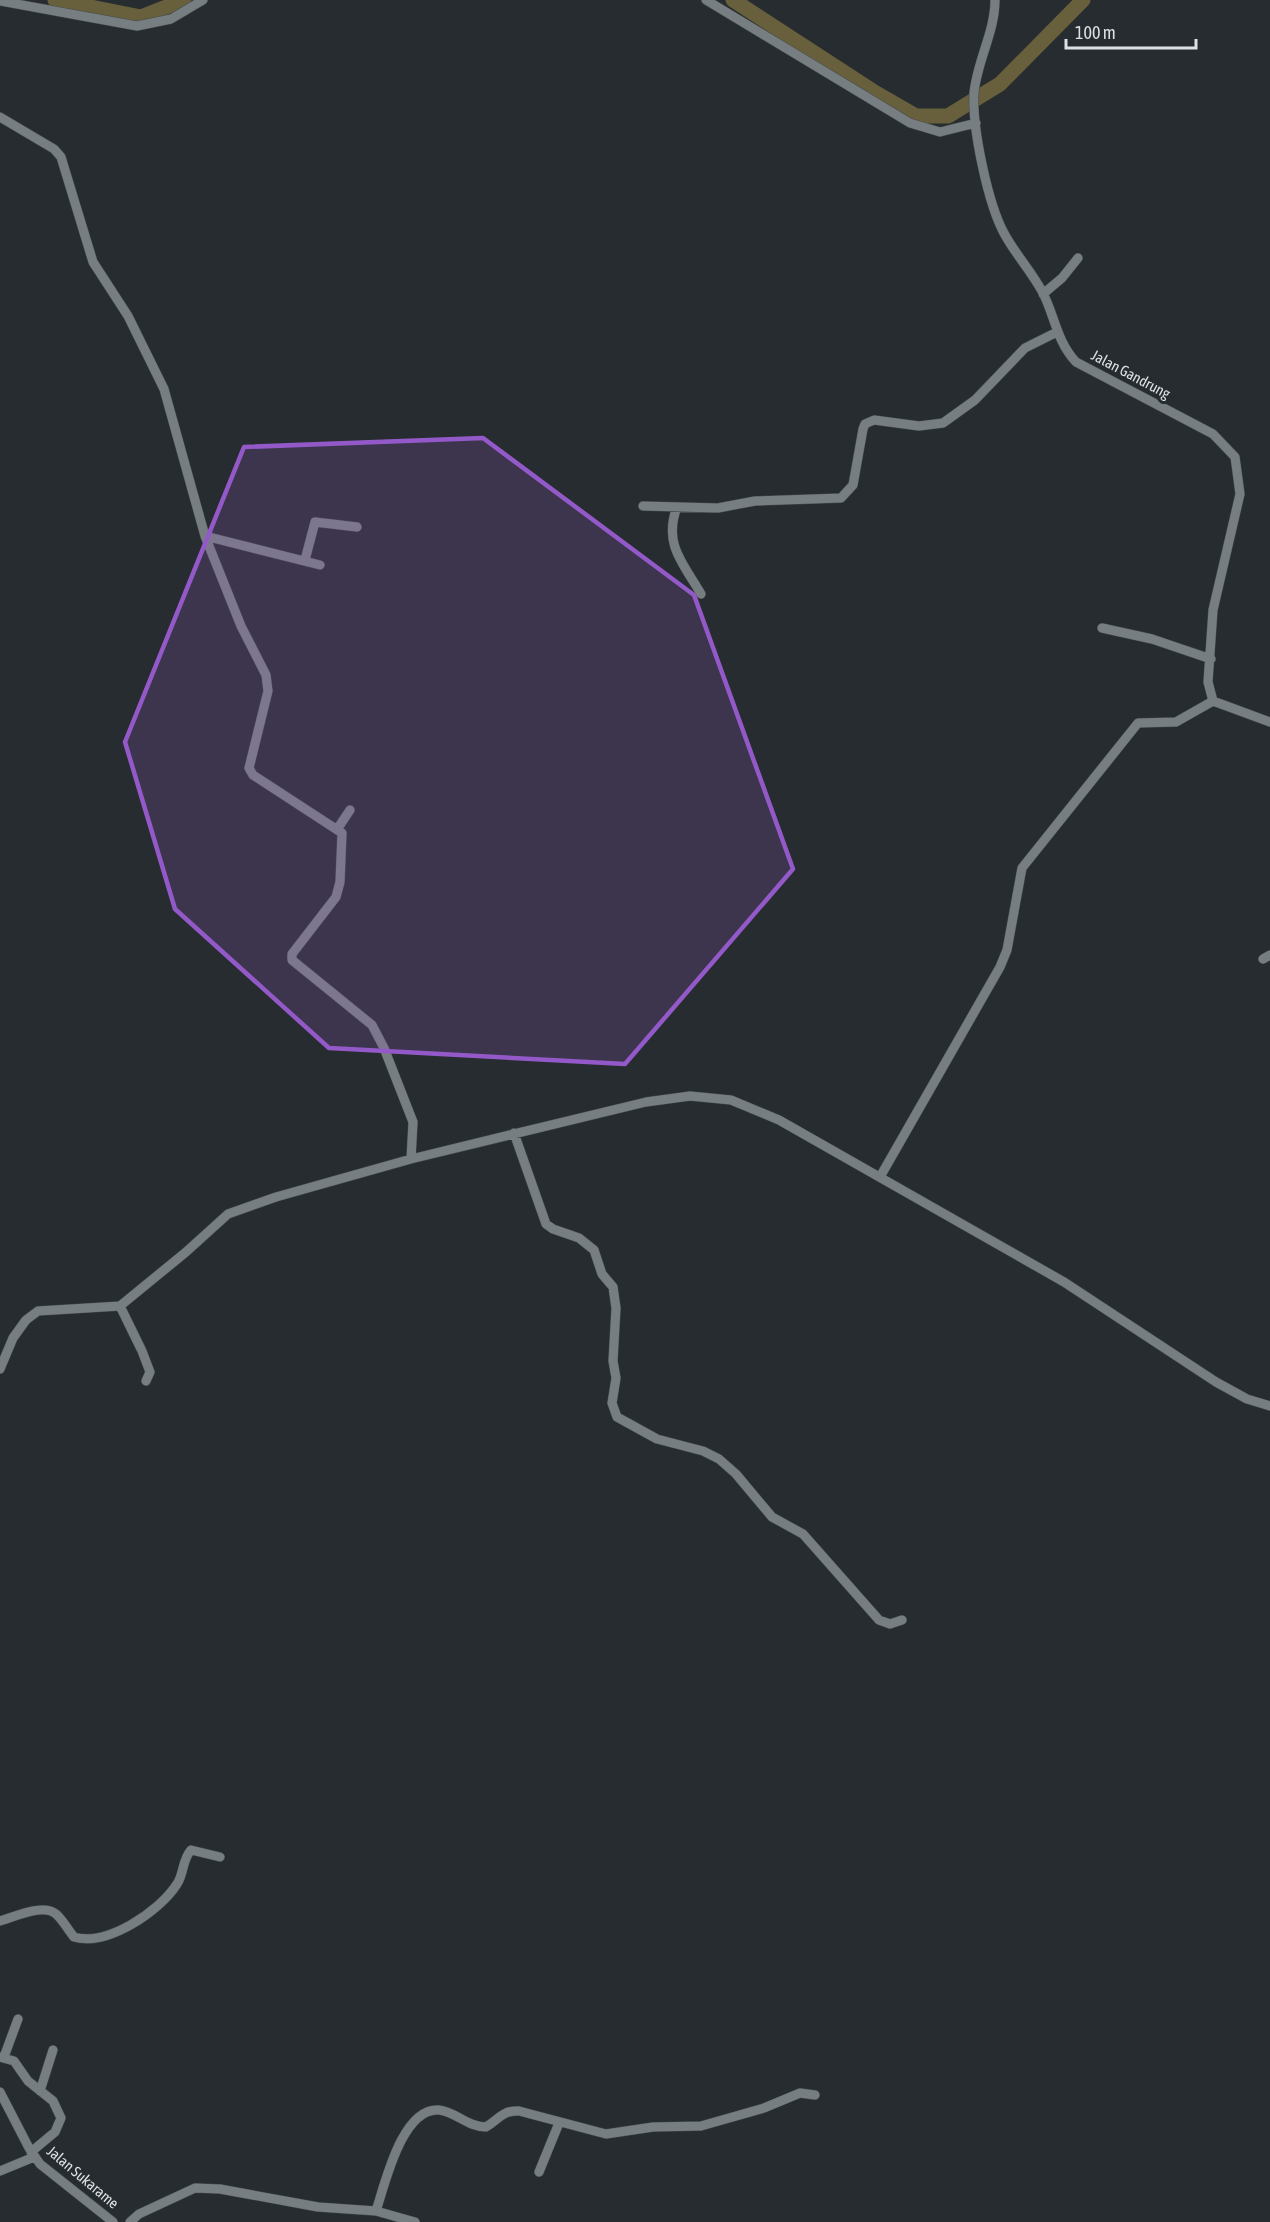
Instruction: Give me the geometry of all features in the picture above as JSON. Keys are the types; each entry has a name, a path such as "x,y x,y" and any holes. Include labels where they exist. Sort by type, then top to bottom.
{"street":[{"path":"0,1 137,26 171,20 203,0"},
{"path":"705,0 910,123 940,132 976,120"},
{"name":"Jalan Gandrung","path":"995,0 995,16 974,93 976,120 994,206 1005,235 1043,294 1064,347 1076,362 1213,434 1235,457 1240,494 1214,610 1208,682 1213,701"},
{"path":"0,117 54,149 65,164 93,262 128,316 164,389 205,536 241,626 268,683 249,768 253,775 338,828 344,839 336,897 292,954 292,960 372,1025 413,1122 411,1159"},
{"path":"1043,294 1062,278 1078,258"},
{"path":"643,506 718,508 755,501 841,498 853,485 865,424 874,420 919,426 943,423 975,400 1025,348 1057,332"},
{"path":"677,507 671,525 671,541 701,594"},
{"path":"305,560 315,522 357,527"},
{"path":"205,536 321,565"},
{"path":"1102,628 1152,639 1211,659"},
{"path":"880,1177 1000,967 1009,943 1022,868 1138,723 1176,722 1213,701 1270,723"},
{"path":"338,828 350,810"},
{"path":"0,1369 13,1338 26,1320 44,1309 96,1309 120,1306 228,1214 276,1197 411,1159 646,1102 690,1096 731,1100 779,1120 1064,1282 1216,1382 1247,1399 1270,1406"},
{"path":"514,1133 546,1224 553,1229 579,1238 594,1250 602,1274 613,1287 615,1308 613,1361 616,1378 612,1403 617,1417 657,1439 703,1451 719,1459 736,1474 772,1517 803,1534 879,1620 890,1624 902,1620"},
{"path":"120,1306 142,1350 150,1372 146,1381"},
{"path":"0,1921 33,1912 49,1911 56,1914 74,1937 106,1936 134,1923 156,1906 178,1884 182,1866 190,1850 220,1857"},
{"path":"0,2171 32,2154 56,2132 61,2120 52,2101 27,2081 14,2061 2,2057 18,2019"},
{"path":"40,2091 53,2050"},
{"name":"Jalan Sukarame","path":"0,2092 32,2154 113,2222"},
{"path":"376,2211 403,2136 420,2116 429,2111 445,2111 476,2127 486,2127 509,2111 558,2128 606,2134 644,2128 701,2126 764,2108 800,2093 815,2095"},
{"path":"539,2172 558,2128"},
{"path":"130,2222 171,2198 195,2188 230,2190 318,2207 376,2211 415,2222"}],"highlighted area":[{"path":"483,438 694,595 793,869 625,1064 329,1048 175,909 125,742 244,447"}],"waterway":[{"path":"55,0 141,17 184,0"},
{"path":"733,0 876,93 916,116 948,116 1000,84 1083,0"}]}
